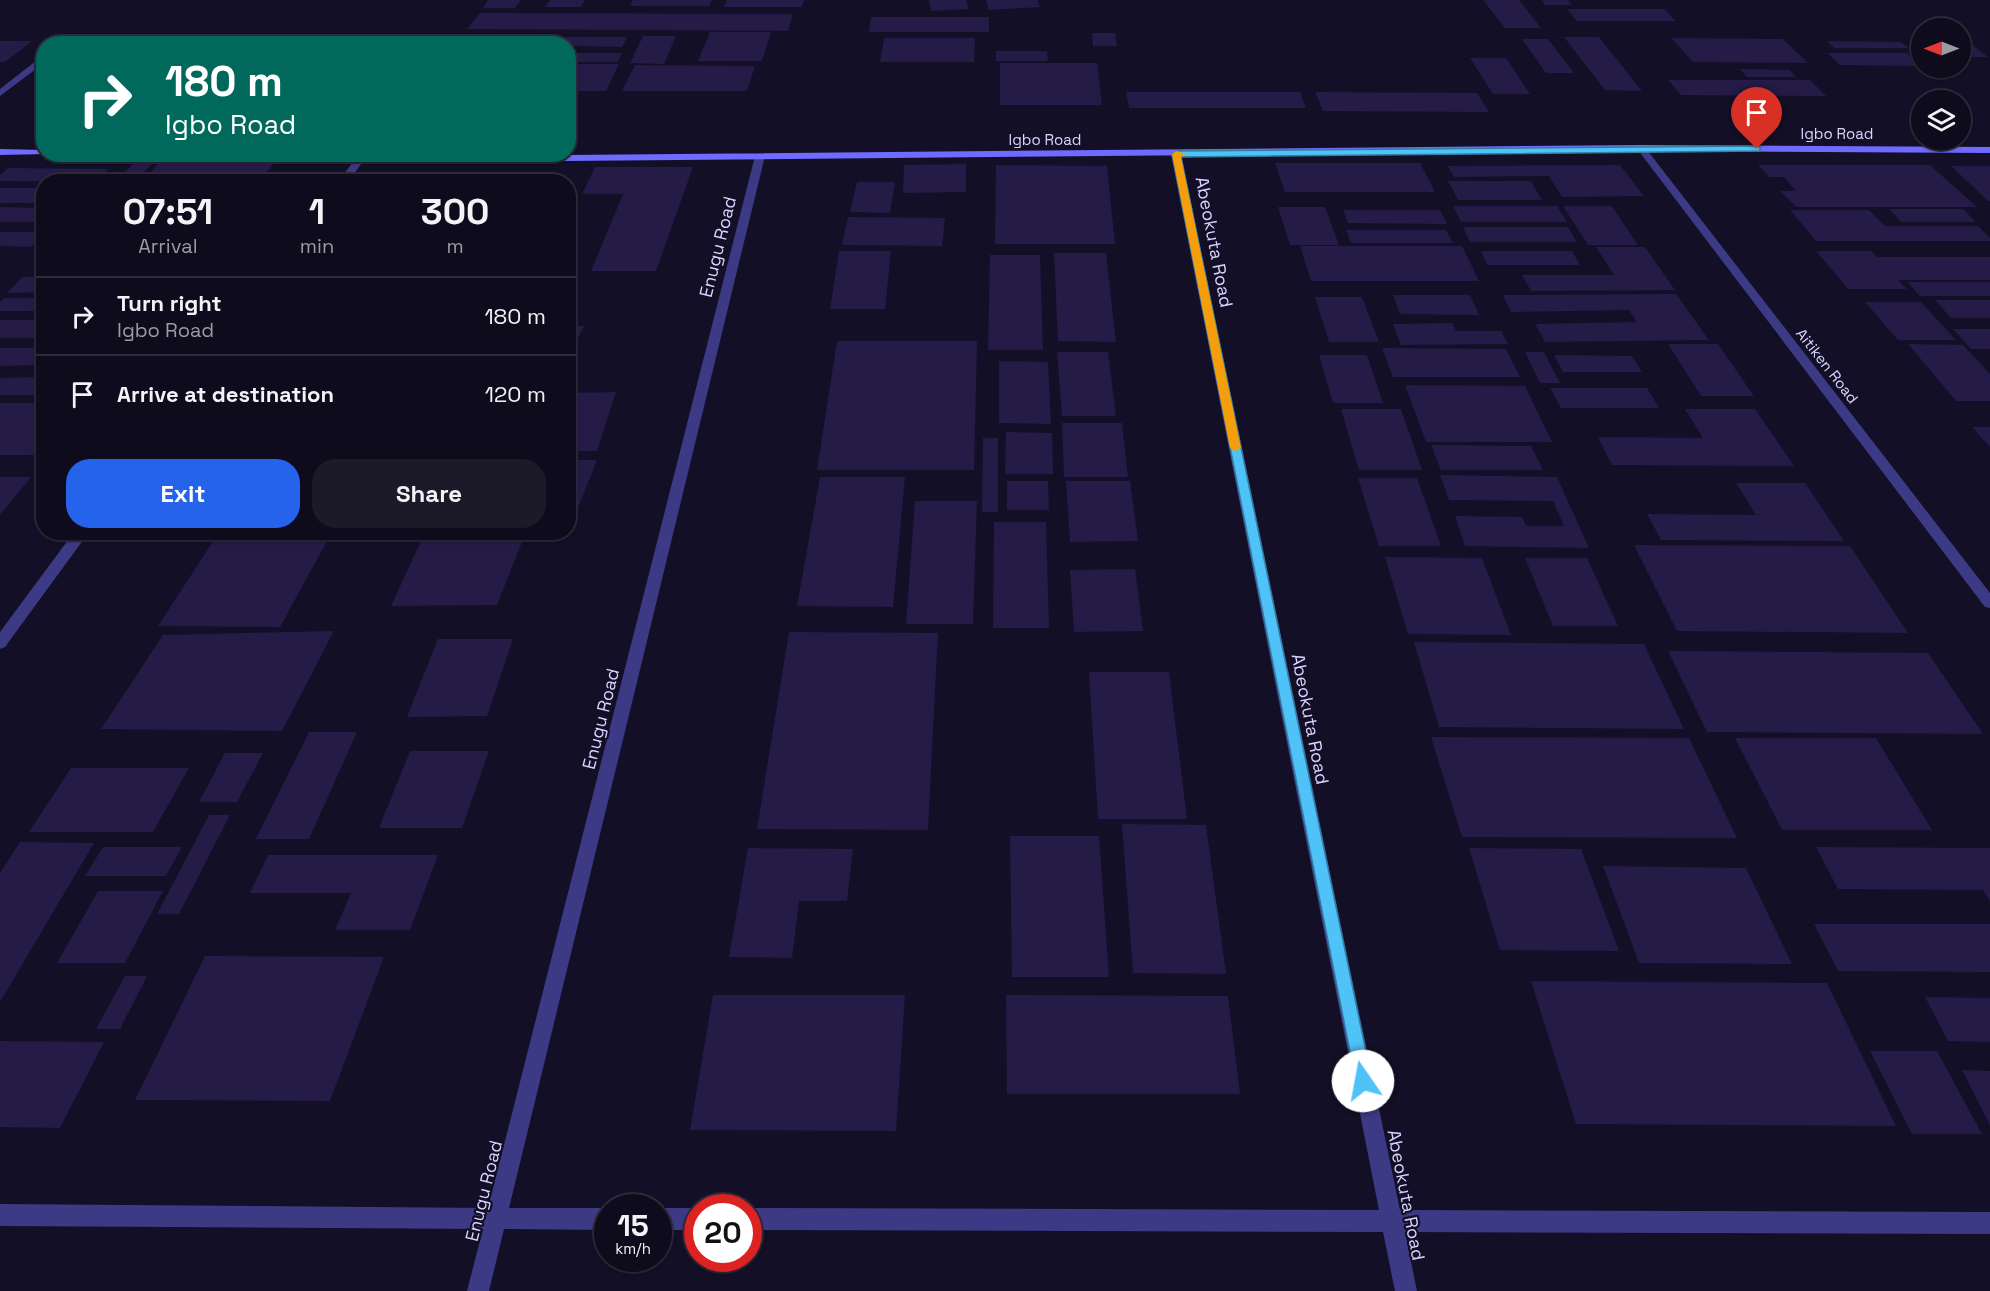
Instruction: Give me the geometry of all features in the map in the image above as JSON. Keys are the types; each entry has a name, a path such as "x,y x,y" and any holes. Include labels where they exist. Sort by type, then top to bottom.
{"street":[{"path":"0,93 36,65"},
{"name":"Igbo Road","path":"576,158 1641,148 1990,150"},
{"name":"Aitiken Road","path":"1641,148 1990,603"},
{"path":"0,152 36,153"},
{"name":"Abeokuta Road","path":"1176,154 1406,1291"},
{"name":"Enugu Road","path":"478,1291 498,1218 760,156"},
{"path":"0,643 76,540"},
{"path":"0,1215 594,1218"},
{"path":"762,1219 1990,1223"}],"building":[{"path":"488,0 521,0 515,8 483,8"},
{"path":"550,0 585,0 581,7 545,7"},
{"path":"633,0 712,0 709,6 630,6"},
{"path":"727,0 804,0 802,7 724,7"},
{"path":"929,0 966,0 969,9 931,11"},
{"path":"986,0 1037,0 1040,7 989,10"},
{"path":"1483,0 1519,0 1541,28 1505,28"},
{"path":"1542,0 1568,0 1572,5 1545,5"},
{"path":"1567,9 1664,9 1676,21 1577,21"},
{"path":"480,13 793,14 788,31 467,29"},
{"path":"871,17 989,17 989,32 869,32"},
{"path":"710,32 771,32 762,61 698,61"},
{"path":"1092,33 1115,33 1117,46 1093,46"},
{"path":"643,36 676,36 664,64 630,63"},
{"path":"576,37 627,37 622,47 576,46"},
{"path":"1564,37 1599,37 1642,91 1605,90"},
{"path":"884,38 975,38 974,62 880,62"},
{"path":"1671,38 1783,39 1808,63 1693,62"},
{"path":"1522,39 1548,39 1574,73 1546,73"},
{"path":"0,41 32,41 5,62 0,62"},
{"path":"1827,41 1901,42 1909,48 1834,48"},
{"path":"1971,44 1988,57 1971,57"},
{"path":"996,51 1047,51 1048,61 996,61"},
{"path":"576,53 622,53 618,62 576,62"},
{"path":"1827,53 1907,53 1911,56 1911,66 1840,65"},
{"path":"1470,58 1506,58 1530,94 1493,94"},
{"path":"1000,63 1097,63 1102,105 1000,105"},
{"path":"576,64 619,64 606,91 576,91"},
{"path":"635,65 755,66 747,91 622,91"},
{"path":"1740,69 1790,70 1796,77 1747,77"},
{"path":"1668,80 1810,80 1826,96 1681,95"},
{"path":"1126,92 1300,92 1306,108 1129,108"},
{"path":"1315,92 1477,93 1489,112 1323,111"},
{"path":"134,163 153,163 143,174 123,174"},
{"path":"1275,163 1420,163 1435,192 1285,192"},
{"path":"158,164 273,164 265,174 149,174"},
{"path":"966,164 966,192 903,193 904,165"},
{"path":"996,165 1107,166 1115,244 995,244"},
{"path":"1620,165 1644,196 1562,197 1549,176 1454,177 1448,166"},
{"path":"1758,165 1930,165 1977,207 1796,207 1780,191 1796,191 1784,177 1769,177"},
{"path":"1951,166 1990,166 1990,201 1988,201"},
{"path":"595,167 693,167 656,271 591,271 623,194 582,194"},
{"path":"8,168 109,169 104,174 36,174 36,181 0,181 0,175"},
{"path":"453,173 548,173 548,174"},
{"path":"1448,181 1531,181 1542,200 1458,200"},
{"path":"857,182 895,182 890,213 850,212"},
{"path":"0,188 36,188 36,203 0,203"},
{"path":"1453,206 1557,206 1567,222 1461,222"},
{"path":"1563,206 1612,206 1638,245 1588,245"},
{"path":"0,207 36,208 36,222 0,222"},
{"path":"1278,207 1325,207 1339,245 1290,245"},
{"path":"1889,209 1963,209 1976,222 1901,222"},
{"path":"1343,210 1440,210 1447,224 1348,223"},
{"path":"1790,210 1869,210 1885,226 1978,226 1990,238 1990,241 1816,241"},
{"path":"848,217 945,218 942,246 842,245"},
{"path":"1463,227 1568,227 1577,242 1470,242"},
{"path":"1346,230 1446,230 1453,243 1351,243"},
{"path":"0,232 36,232 36,242 31,247 0,246"},
{"path":"1300,246 1462,246 1479,281 1311,281"},
{"path":"1596,247 1645,247 1675,290 1531,291 1522,275 1614,275"},
{"path":"839,251 891,251 885,309 830,309"},
{"path":"1481,251 1572,251 1580,265 1487,265"},
{"path":"1816,251 1872,251 1877,257 1990,257 1990,280 1898,280 1907,289 1848,289"},
{"path":"1054,253 1106,253 1116,342 1058,341"},
{"path":"990,255 1040,255 1043,350 988,350"},
{"path":"22,277 36,277 36,292 7,293"},
{"path":"1907,282 1990,282 1990,296 1920,296"},
{"path":"1676,294 1709,340 1545,342 1535,324 1637,322 1629,310 1511,312 1503,295"},
{"path":"1393,295 1470,295 1479,315 1400,314"},
{"path":"1315,297 1362,297 1379,342 1329,342"},
{"path":"4,298 36,298 36,311 0,311 0,302"},
{"path":"1935,300 1990,300 1990,318 1951,318"},
{"path":"1865,302 1921,302 1956,340 1898,340"},
{"path":"0,320 36,320 36,338 0,338"},
{"path":"1452,323 1456,331 1501,331 1508,344 1401,345 1393,324"},
{"path":"576,326 584,326 576,343"},
{"path":"1953,329 1990,329 1990,349 1971,349"},
{"path":"837,341 977,341 974,470 817,470"},
{"path":"1668,344 1718,344 1754,396 1701,396"},
{"path":"1908,344 1963,345 1990,374 1990,401 1956,401"},
{"path":"0,348 36,348 36,365 0,366"},
{"path":"1382,348 1506,349 1520,377 1393,377"},
{"path":"1057,352 1108,352 1116,416 1062,416"},
{"path":"1525,352 1544,352 1560,383 1540,383"},
{"path":"1319,355 1367,355 1383,403 1333,403"},
{"path":"1554,355 1632,356 1642,372 1563,372"},
{"path":"999,361 1048,362 1051,424 999,423"},
{"path":"36,377 36,395 0,395 0,378"},
{"path":"1405,385 1525,386 1552,442 1426,442"},
{"path":"1550,388 1647,388 1659,408 1561,408"},
{"path":"616,392 597,451 576,451 576,393"},
{"path":"0,403 36,403 36,455 0,455"},
{"path":"1341,409 1401,409 1422,470 1359,470"},
{"path":"1685,409 1755,409 1794,466 1612,465 1598,437 1703,438"},
{"path":"1062,423 1122,423 1128,477 1064,477"},
{"path":"1972,427 1990,427 1990,447"},
{"path":"1006,432 1052,433 1053,474 1005,474"},
{"path":"983,438 998,438 998,512 982,512"},
{"path":"1431,445 1531,446 1543,470 1441,470"},
{"path":"576,460 597,460 576,512"},
{"path":"1440,475 1557,477 1589,548 1465,546 1455,516 1522,517 1526,526 1564,526 1553,501 1449,500"},
{"path":"0,477 31,477 0,515"},
{"path":"820,477 905,477 893,607 797,606"},
{"path":"1358,478 1417,478 1441,546 1379,546"},
{"path":"1007,481 1048,481 1049,510 1007,510"},
{"path":"1066,481 1130,481 1138,541 1070,542"},
{"path":"1736,483 1805,483 1844,541 1661,540 1647,514 1756,515"},
{"path":"915,501 977,501 973,624 906,624"},
{"path":"994,522 1046,522 1049,628 993,628"},
{"path":"214,540 328,540 280,627 158,626"},
{"path":"421,540 523,540 497,605 391,606"},
{"path":"1634,545 1850,546 1908,633 1677,631"},
{"path":"1385,557 1482,558 1511,635 1408,634"},
{"path":"1525,558 1587,558 1618,626 1553,626"},
{"path":"1135,569 1143,631 1074,632 1070,570"},
{"path":"334,631 282,731 101,729 163,635"},
{"path":"789,632 938,633 928,830 757,829"},
{"path":"438,639 513,639 487,716 407,717"},
{"path":"1414,642 1644,644 1684,729 1439,727"},
{"path":"1668,651 1928,653 1983,734 1707,732"},
{"path":"1089,672 1169,672 1187,819 1098,819"},
{"path":"309,732 357,732 309,839 256,839"},
{"path":"1431,737 1689,738 1737,838 1462,837"},
{"path":"1735,738 1876,738 1932,830 1782,830"},
{"path":"410,751 489,751 462,828 379,828"},
{"path":"225,753 263,753 237,802 199,802"},
{"path":"71,768 189,768 153,832 29,832"},
{"path":"209,815 230,815 179,914 157,914"},
{"path":"1122,824 1206,825 1226,974 1133,973"},
{"path":"1010,836 1099,836 1109,977 1012,977"},
{"path":"20,842 94,843 0,1002 0,873"},
{"path":"103,847 182,847 166,876 85,876"},
{"path":"1816,847 1990,848 1990,901 1983,890 1838,889"},
{"path":"748,848 853,849 847,901 799,901 792,958 729,957"},
{"path":"1469,848 1581,849 1619,951 1500,950"},
{"path":"268,855 438,855 410,930 335,930 351,893 250,893"},
{"path":"1603,866 1746,868 1792,964 1639,963"},
{"path":"98,891 163,891 125,963 57,963"},
{"path":"1814,924 1990,924 1990,972 1838,971"},
{"path":"205,956 384,957 330,1101 135,1100"},
{"path":"125,976 147,976 120,1029 96,1029"},
{"path":"1531,981 1827,983 1896,1126 1576,1124"},
{"path":"713,995 905,995 896,1131 690,1130"},
{"path":"1006,995 1228,996 1240,1094 1007,1094"},
{"path":"1925,997 1990,998 1990,1042 1948,1041"},
{"path":"0,1041 104,1042 60,1128 0,1127"},
{"path":"1870,1051 1937,1051 1982,1134 1912,1134"},
{"path":"1962,1070 1990,1071 1990,1125"}],"slow traffic":[{"path":"1182,154 1176,154 1235,448"}],"route":[{"path":"1363,1081 1176,154 1641,148 1757,149"}]}
